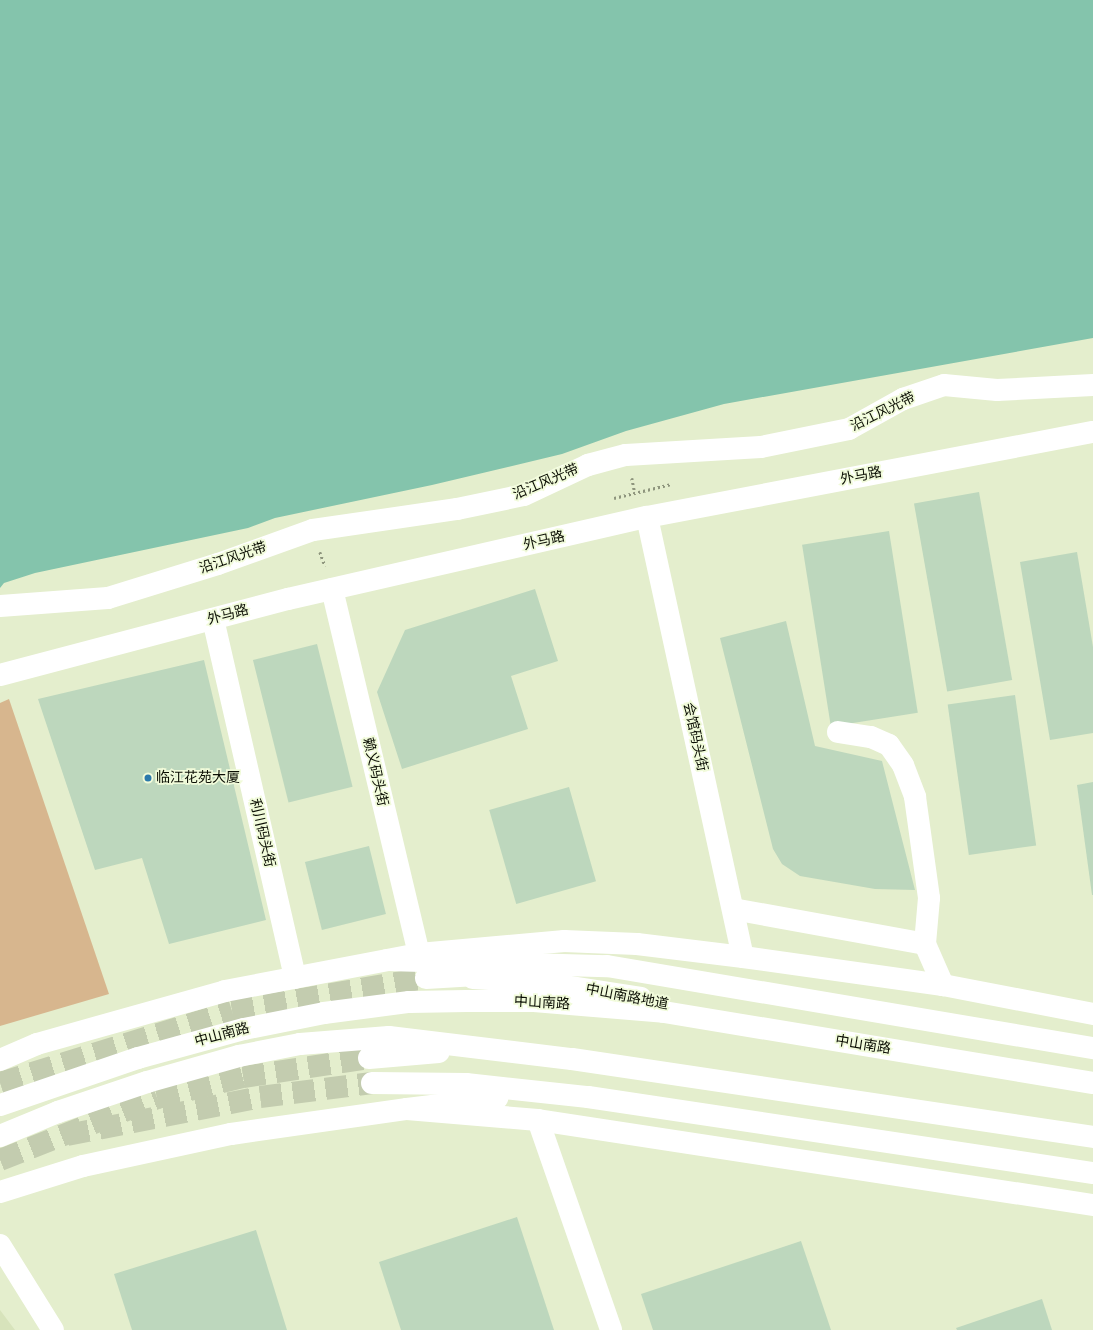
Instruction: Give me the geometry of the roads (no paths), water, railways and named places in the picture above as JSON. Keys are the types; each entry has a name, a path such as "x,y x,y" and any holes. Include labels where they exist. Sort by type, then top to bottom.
{"main road":[{"name":"沿江风光带","path":"0,606 108,598 218,564 313,530 457,509 524,495 588,465 626,455 761,447 849,429 903,399 944,385 997,390 1093,385"},
{"name":"外马路","path":"0,675 332,589 648,517 1093,432"},
{"name":"会馆码头街","path":"648,517 743,957"},
{"name":"赖义码头街","path":"332,589 419,954"},
{"name":"利川码头街","path":"213,619 295,978"},
{"path":"838,732 871,737 889,745 903,765 914,796 929,898 925,944 943,985"},
{"path":"733,909 925,944"},
{"path":"0,1060 37,1044 225,991 419,954 564,941 637,944 743,957 943,985 1093,1014"},
{"path":"387,960 607,966 1093,1048"},
{"name":"中山南路地道","path":"714,985 594,972 535,970 426,978 492,978 598,990 754,1027"},
{"name":"中山南路","path":"0,1105 138,1058 244,1029 324,1013 409,1002 534,1001 664,1012 1093,1083"},
{"name":"中山南路","path":"0,1136 58,1112 147,1082 239,1056 300,1044 389,1037 510,1053 572,1059 1093,1137"},
{"name":"中山南路","path":"369,1058 436,1052 510,1053"},
{"path":"372,1083 416,1081 466,1084 588,1097 1093,1173"},
{"path":"0,1192 83,1166 231,1134 471,1099 588,1097"},
{"path":"407,1109 538,1120 1093,1205"},
{"path":"538,1120 611,1330"},
{"path":"0,1245 53,1330"}],"tunnel":[{"path":"0,1083 232,1011 426,978"},
{"path":"0,1160 157,1098 243,1077 369,1058"},
{"path":"67,1135 260,1097 372,1083"}],"place":[{"name":"临江花苑大厦","path":"148,778"}]}
